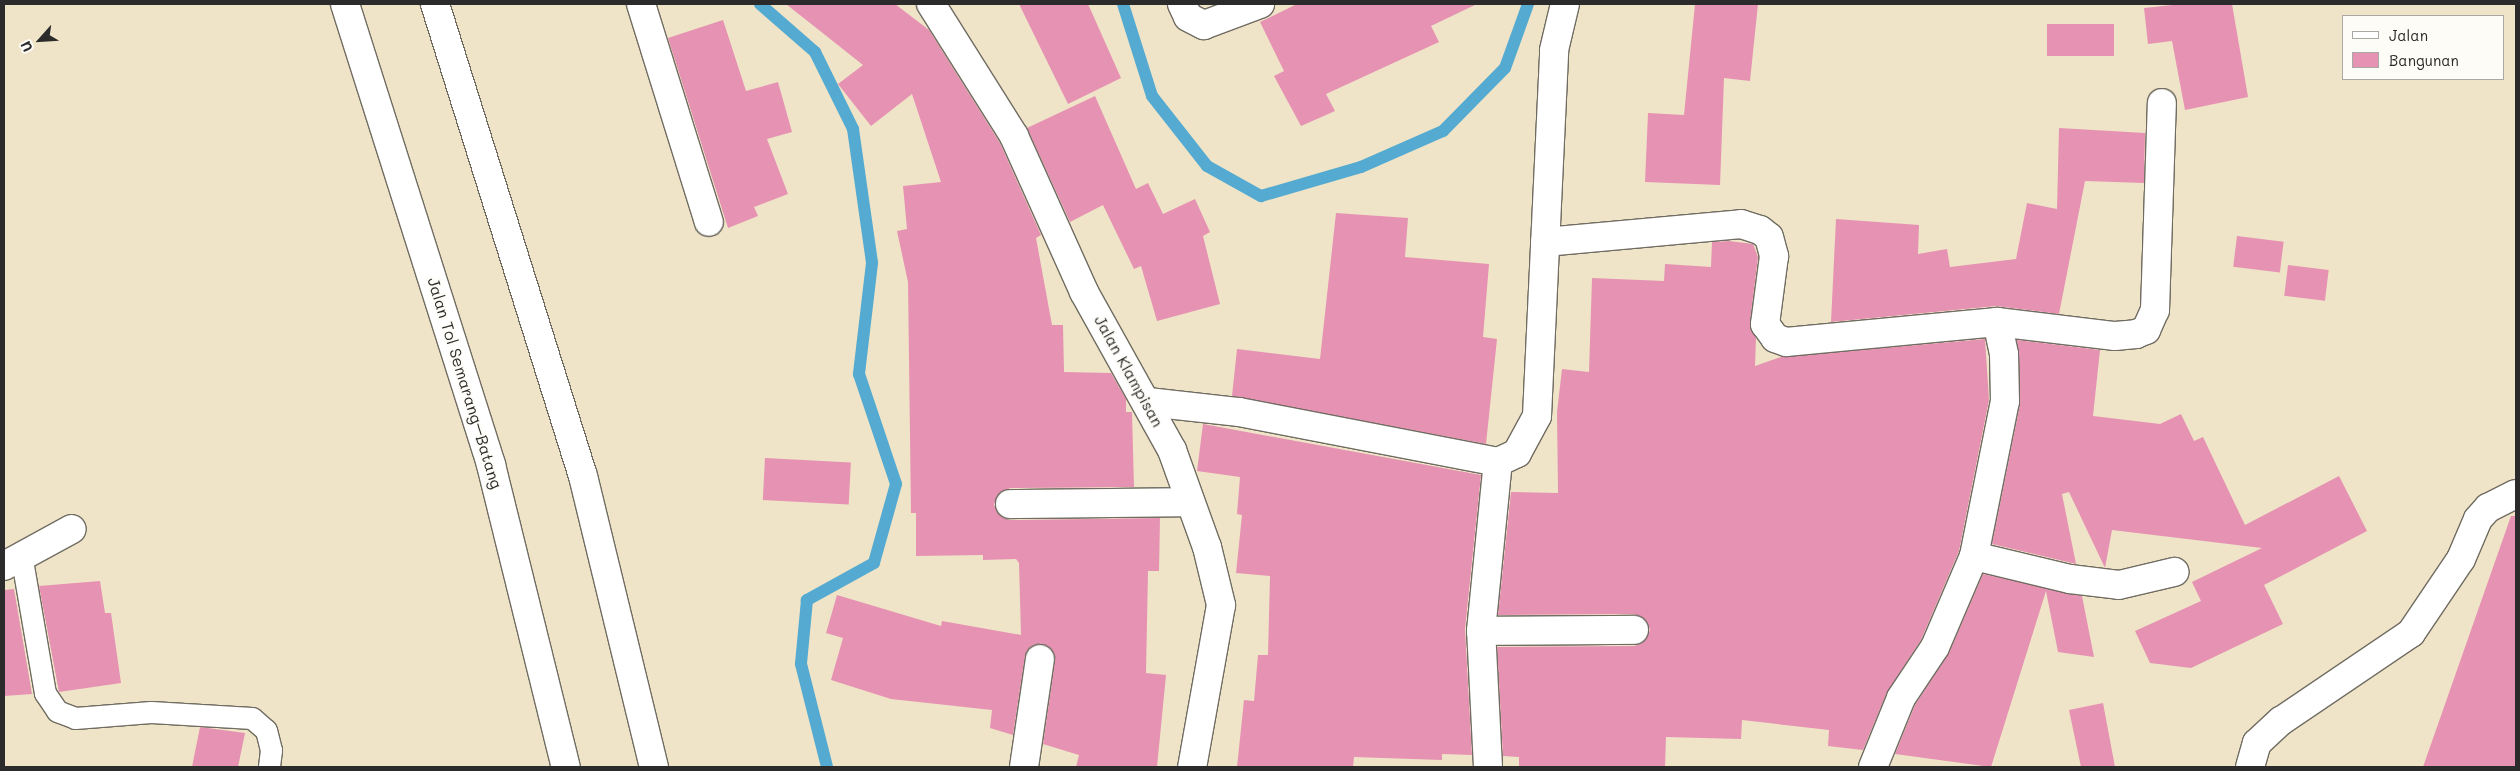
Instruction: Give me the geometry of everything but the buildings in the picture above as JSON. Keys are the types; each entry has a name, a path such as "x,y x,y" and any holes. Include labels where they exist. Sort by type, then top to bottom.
{"main road":[{"name":"Jalan Tol Semarang–Batang","path":"345,4 491,465 566,767"},
{"path":"435,4 583,476 654,767"},
{"path":"641,4 709,222"},
{"name":"Jalan Klampisan","path":"931,4 1014,136 1084,292 1148,402 1190,502 1221,605 1192,767"},
{"path":"1182,4 1188,17 1204,25 1260,4"},
{"path":"1148,402 1239,412 1498,462 1516,453 1537,416 1554,50 1564,4"},
{"path":"1545,242 1741,224 1760,230 1769,237 1774,256 1765,324 1775,338 1786,342 1997,322 2115,336 2146,330 2155,310 2162,103"},
{"path":"1873,767 1901,698 1934,647 1974,556 2005,401 2004,354 1997,322"},
{"path":"1488,767 1481,631 1498,462"},
{"path":"2250,767 2257,743 2281,720 2411,633 2460,559 2478,519 2488,508 2516,494"},
{"path":"1010,504 1190,502"},
{"path":"13,563 72,529"},
{"path":"1974,556 2070,579 2119,585 2174,572"},
{"path":"1481,631 1634,630"},
{"path":"1024,767 1040,659"}],"lane":[{"path":"13,563 44,693 56,711 74,718 151,712 252,718 266,730 271,750 269,767"}],"waterway":[{"path":"760,4 815,52 853,129 872,263 859,374 896,484 874,563 807,600 801,664 827,767"},
{"path":"1123,4 1152,96 1207,166 1261,196 1361,167 1443,131 1505,68 1528,4"}]}
